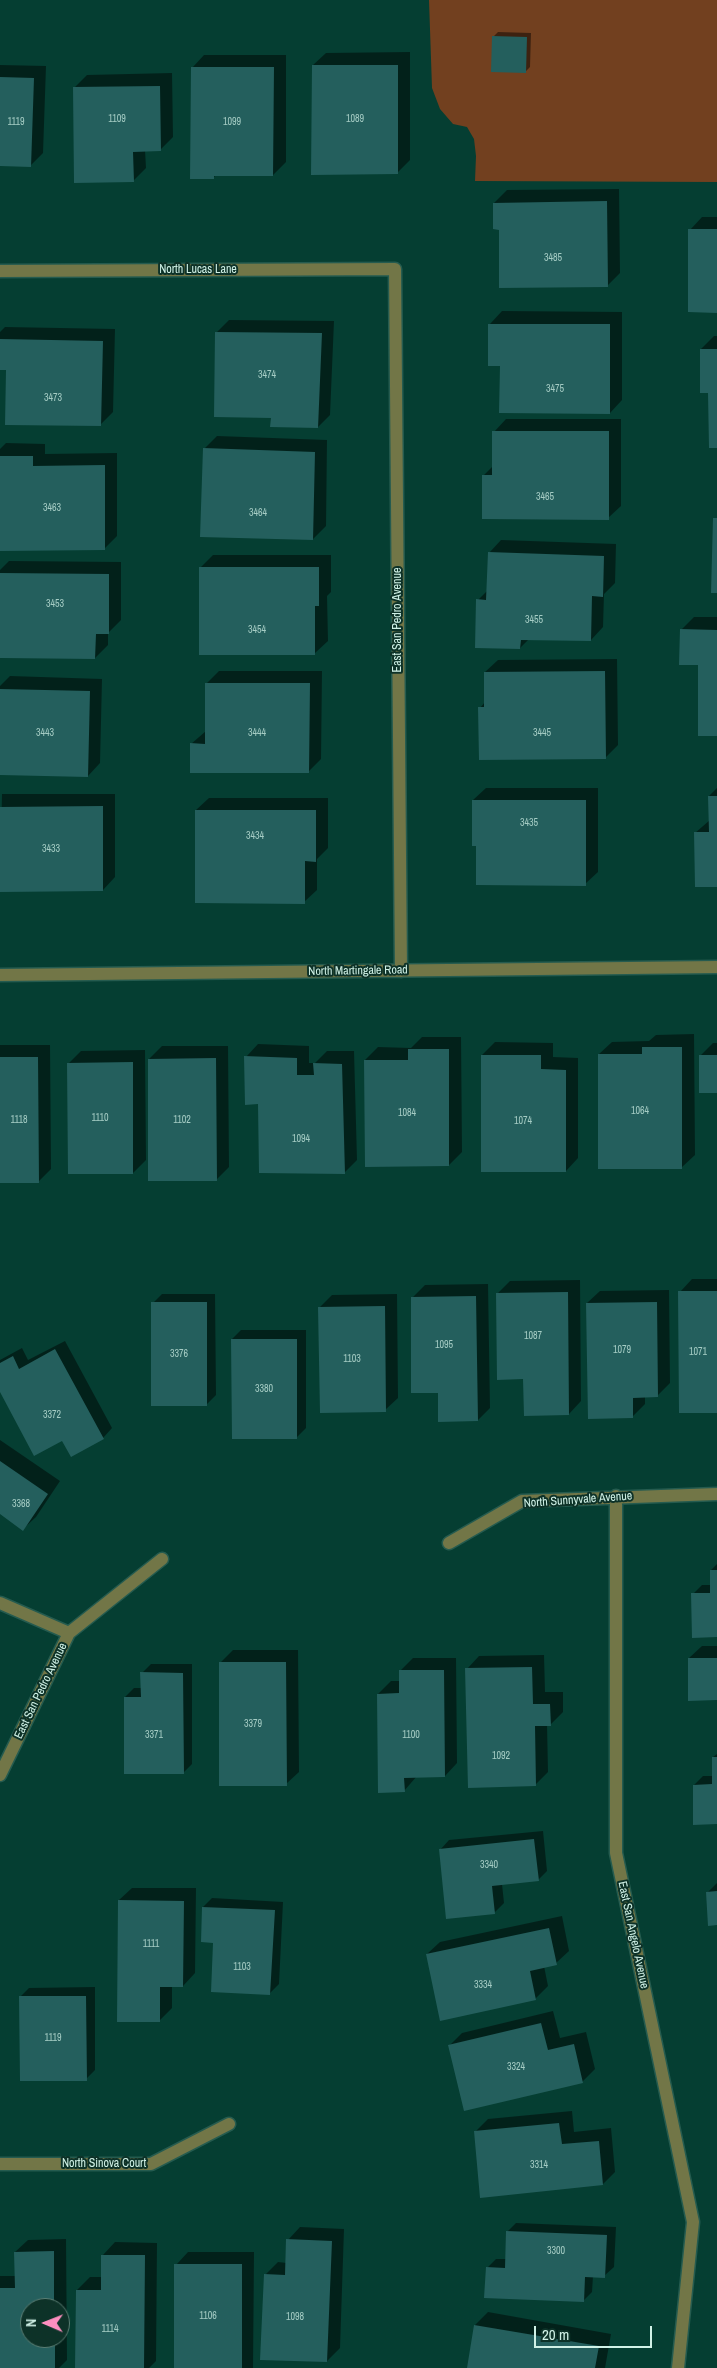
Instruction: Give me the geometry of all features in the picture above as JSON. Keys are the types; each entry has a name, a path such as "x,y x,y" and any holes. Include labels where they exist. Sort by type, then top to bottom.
{"street":[{"name":"North Lucas Lane","path":"0,271 395,269"},
{"name":"East San Pedro Avenue","path":"395,269 401,970"},
{"name":"North Martingale Road","path":"0,975 717,967"},
{"name":"North Sunnyvale Avenue","path":"449,1543 522,1501 616,1496 717,1494"},
{"name":"East San Angelo Avenue","path":"616,1496 616,1853 693,2222 678,2368"},
{"name":"East San Pedro Avenue","path":"0,1775 69,1633 162,1559"},
{"path":"0,1604 69,1633"},
{"name":"North Sinova Court","path":"0,2164 151,2164 229,2124"}],"shaded area":[{"path":"429,0 717,0 717,182 475,181 476,156 474,139 467,127 453,124 440,109 432,88"}],"building":[{"path":"492,36 527,37 526,73 491,72"},
{"path":"312,65 398,65 398,174 311,175"},
{"path":"191,67 274,67 273,176 214,176 214,179 190,179"},
{"path":"0,77 34,78 31,167 0,166"},
{"path":"160,86 161,151 133,152 134,182 74,183 73,87"},
{"path":"607,201 608,287 499,288 499,230 493,229 493,203"},
{"path":"688,229 717,229 717,313 688,312"},
{"path":"488,324 610,324 610,414 499,413 500,366 488,366"},
{"path":"215,332 322,333 318,428 270,427 271,418 214,417"},
{"path":"0,339 103,341 101,426 5,425 6,370 0,370"},
{"path":"700,349 717,349 717,448 709,448 708,393 700,393"},
{"path":"492,431 609,431 609,520 482,519 482,475 492,475"},
{"path":"203,448 315,452 313,540 200,537"},
{"path":"0,456 33,456 33,466 105,465 105,550 0,551"},
{"path":"713,518 717,518 717,593 711,593"},
{"path":"488,552 604,556 603,597 592,596 591,641 521,640 520,649 475,648 476,599 486,600"},
{"path":"199,567 319,567 319,606 315,606 315,655 199,655"},
{"path":"0,573 109,574 109,634 96,634 95,659 0,658"},
{"path":"680,629 717,630 717,736 698,736 698,665 679,665"},
{"path":"605,671 606,759 479,760 478,707 484,707 484,672"},
{"path":"205,683 310,683 309,773 190,773 190,743 205,744"},
{"path":"0,689 90,691 88,777 0,775"},
{"path":"708,796 717,796 717,887 695,887 694,832 709,832"},
{"path":"472,800 586,800 586,886 476,885 476,846 472,846"},
{"path":"103,806 103,891 0,892 0,807"},
{"path":"195,810 316,810 316,862 305,861 305,904 195,903"},
{"path":"642,1047 682,1047 682,1169 598,1169 598,1054 642,1054"},
{"path":"408,1049 449,1049 449,1166 365,1167 364,1060 408,1060"},
{"path":"481,1055 541,1055 541,1069 566,1070 566,1172 481,1172"},
{"path":"699,1055 717,1055 717,1093 699,1093"},
{"path":"244,1056 297,1058 297,1075 314,1075 313,1063 342,1064 345,1174 259,1173 258,1104 245,1105"},
{"path":"0,1057 38,1057 39,1183 0,1183"},
{"path":"216,1058 217,1181 148,1181 148,1059"},
{"path":"133,1062 133,1174 68,1174 67,1063"},
{"path":"678,1291 717,1291 717,1413 679,1413"},
{"path":"568,1292 569,1415 524,1416 523,1379 497,1380 496,1293"},
{"path":"476,1296 478,1421 438,1422 438,1393 411,1393 411,1297"},
{"path":"151,1302 207,1302 207,1406 151,1406"},
{"path":"657,1302 658,1397 633,1398 633,1418 588,1419 586,1303"},
{"path":"385,1306 386,1412 320,1413 318,1307"},
{"path":"231,1339 297,1339 297,1439 232,1439"},
{"path":"55,1349 104,1439 71,1457 62,1441 34,1456 0,1392 0,1363 13,1356 19,1369"},
{"path":"0,1461 48,1494 23,1531 0,1514"},
{"path":"710,1570 717,1570 717,1637 692,1638 691,1593 710,1593"},
{"path":"688,1658 717,1658 717,1700 688,1701"},
{"path":"219,1662 286,1662 287,1786 219,1786"},
{"path":"532,1667 533,1704 550,1704 551,1726 535,1726 536,1786 468,1788 465,1668"},
{"path":"399,1670 444,1670 445,1777 404,1778 405,1792 378,1793 377,1694 399,1693"},
{"path":"140,1672 183,1673 184,1774 124,1774 124,1697 141,1697"},
{"path":"712,1757 717,1757 717,1824 693,1825 693,1785 712,1784"},
{"path":"534,1839 539,1881 492,1886 495,1914 446,1919 439,1849"},
{"path":"717,1891 717,1925 708,1926 706,1892"},
{"path":"118,1900 184,1901 183,1987 160,1987 160,2022 117,2022"},
{"path":"202,1907 275,1910 270,1995 211,1992 213,1943 201,1942"},
{"path":"549,1928 557,1965 530,1971 536,2000 440,2021 426,1954"},
{"path":"19,1996 86,1996 87,2081 20,2081"},
{"path":"541,2023 548,2050 574,2044 583,2083 464,2111 448,2045"},
{"path":"559,2123 562,2144 599,2141 603,2185 480,2198 474,2131"},
{"path":"506,2231 607,2235 605,2278 585,2277 584,2302 484,2298 486,2267 505,2268"},
{"path":"286,2239 332,2241 327,2362 260,2360 264,2274 285,2275"},
{"path":"54,2251 54,2298 20,2298 20,2348 55,2348 55,2368 0,2368 0,2288 15,2288 14,2252"},
{"path":"101,2255 145,2255 144,2368 75,2368 76,2290 101,2290"},
{"path":"174,2264 242,2264 242,2368 174,2368"},
{"path":"474,2325 599,2346 595,2368 467,2368"}]}
